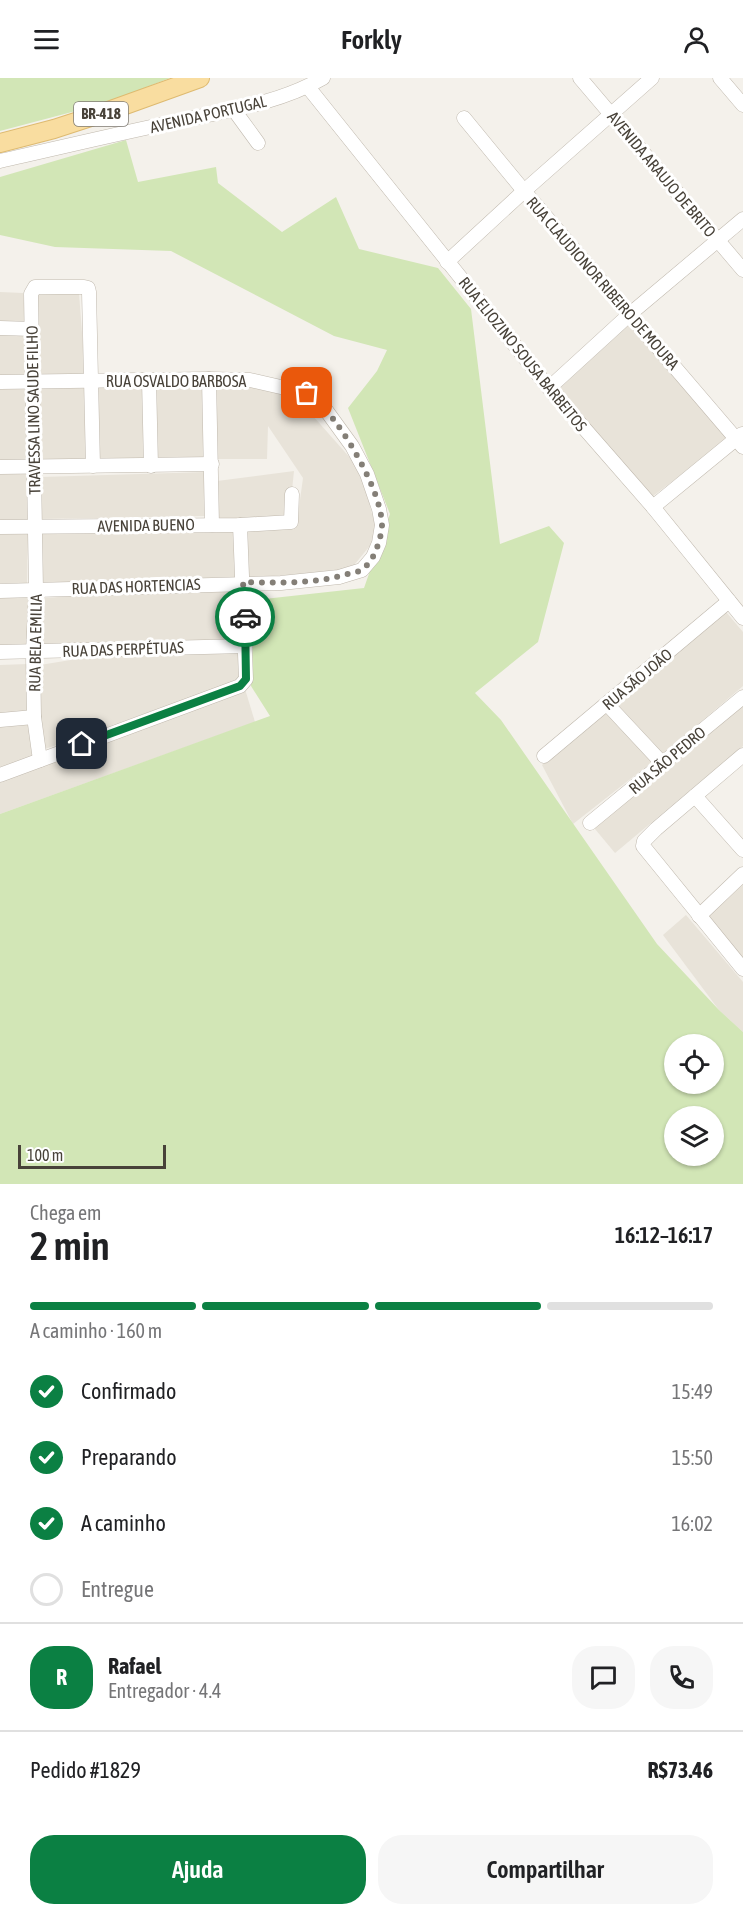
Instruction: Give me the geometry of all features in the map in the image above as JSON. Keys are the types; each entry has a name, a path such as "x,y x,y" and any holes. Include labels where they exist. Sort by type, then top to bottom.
{"main road":[{"name":"BR-418","path":"0,143 54,129 158,95 200,78"}],"street":[{"name":"AVENIDA PORTUGAL","path":"0,161 234,110 283,96 308,87 323,78"},
{"name":"AVENIDA ARAUJO DE BRITO","path":"580,78 743,270"},
{"path":"447,262 652,78"},
{"path":"720,78 743,105"},
{"name":"RUA ELIOZINO SOUSA BARBEITOS","path":"308,87 549,388 653,507 743,618"},
{"path":"234,110 258,143"},
{"name":"RUA CLAUDIONOR RIBEIRO DE MOURA","path":"464,117 524,191 741,440"},
{"path":"549,388 630,314 743,219"},
{"name":"TRAVESSA LINO SAUDE FILHO","path":"35,526 31,294 34,287 87,288 92,381"},
{"path":"0,328 32,329"},
{"path":"209,379 212,525"},
{"path":"149,380 151,466"},
{"name":"RUA OSVALDO BARBOSA","path":"0,382 250,380 307,393 323,406 352,446 367,474 382,525 379,543 373,557"},
{"path":"92,381 93,466"},
{"path":"653,507 741,440"},
{"path":"0,467 212,464"},
{"name":"AVENIDA BUENO","path":"0,527 240,525 291,522 292,494"},
{"path":"0,775 240,686 246,679 240,525"},
{"name":"RUA BELA EMILIA","path":"35,526 34,717 40,760"},
{"name":"RUA DAS HORTENCIAS","path":"0,591 243,582 281,583 339,577 362,570 373,557"},
{"name":"RUA SÃO JOÃO","path":"544,756 729,601"},
{"name":"RUA DAS PERPÉTUAS","path":"0,652 245,646"},
{"name":"RUA SÃO PEDRO","path":"590,823 743,697"},
{"path":"607,704 663,764"},
{"path":"0,720 34,717"},
{"path":"743,755 656,830 643,846 743,969"},
{"path":"695,796 743,850"},
{"path":"699,916 743,874"}],"shaded area":[{"path":"0,292 23,293 26,324 0,323"},
{"path":"79,293 85,373 37,381 38,295"},
{"path":"631,323 728,439 653,496 558,390"},
{"path":"0,334 25,335 25,376 0,376"},
{"path":"204,383 206,459 155,462 149,384"},
{"path":"144,385 146,461 97,463 95,386"},
{"path":"214,385 267,387 297,398 360,469 378,536 350,570 247,578 244,529 297,522 303,478 268,426 267,459 216,459"},
{"path":"25,387 28,461 0,462 0,388"},
{"path":"36,387 87,387 88,463 38,462"},
{"path":"294,471 289,519 217,521 217,481"},
{"path":"0,472 29,472 29,522 0,523"},
{"path":"206,472 205,516 40,519 41,477"},
{"path":"238,527 238,577 42,583 41,533"},
{"path":"0,533 28,533 27,583 0,583"},
{"path":"238,590 238,640 39,650 45,598 139,591"},
{"path":"30,597 26,651 0,651 0,598"},
{"path":"726,612 743,632 743,686 663,754 615,711 652,762 573,824 542,765"},
{"path":"240,650 242,673 237,681 45,749 41,719 40,665 89,657"},
{"path":"28,664 29,712 0,714 0,665"},
{"path":"245,689 255,722 0,814 0,778"},
{"path":"743,703 743,746 615,853 590,823"},
{"path":"30,722 32,756 0,768 0,725"},
{"path":"743,883 743,959 709,916"},
{"path":"686,915 743,982 743,1032 719,1010 663,935"}],"green space":[{"path":"0,78 170,78 106,103 0,131"},
{"path":"126,140 138,182 216,167 218,183 282,232 336,197 359,249 438,268 471,309 500,544 549,526 564,543 538,642 475,693 501,720 657,944 743,1032 743,1184 0,1184 0,814 270,716 251,686 255,600 364,588 390,514 348,408 377,371 387,350 334,336 171,251 55,247 0,235 0,177"}],"way so far":[{"path":"245,617 243,582 281,583 339,577 362,570 373,557 379,543 382,525 367,474 337,424 323,406 307,393"}],"route":[{"path":"82,744 240,686 246,679 245,617"}]}
